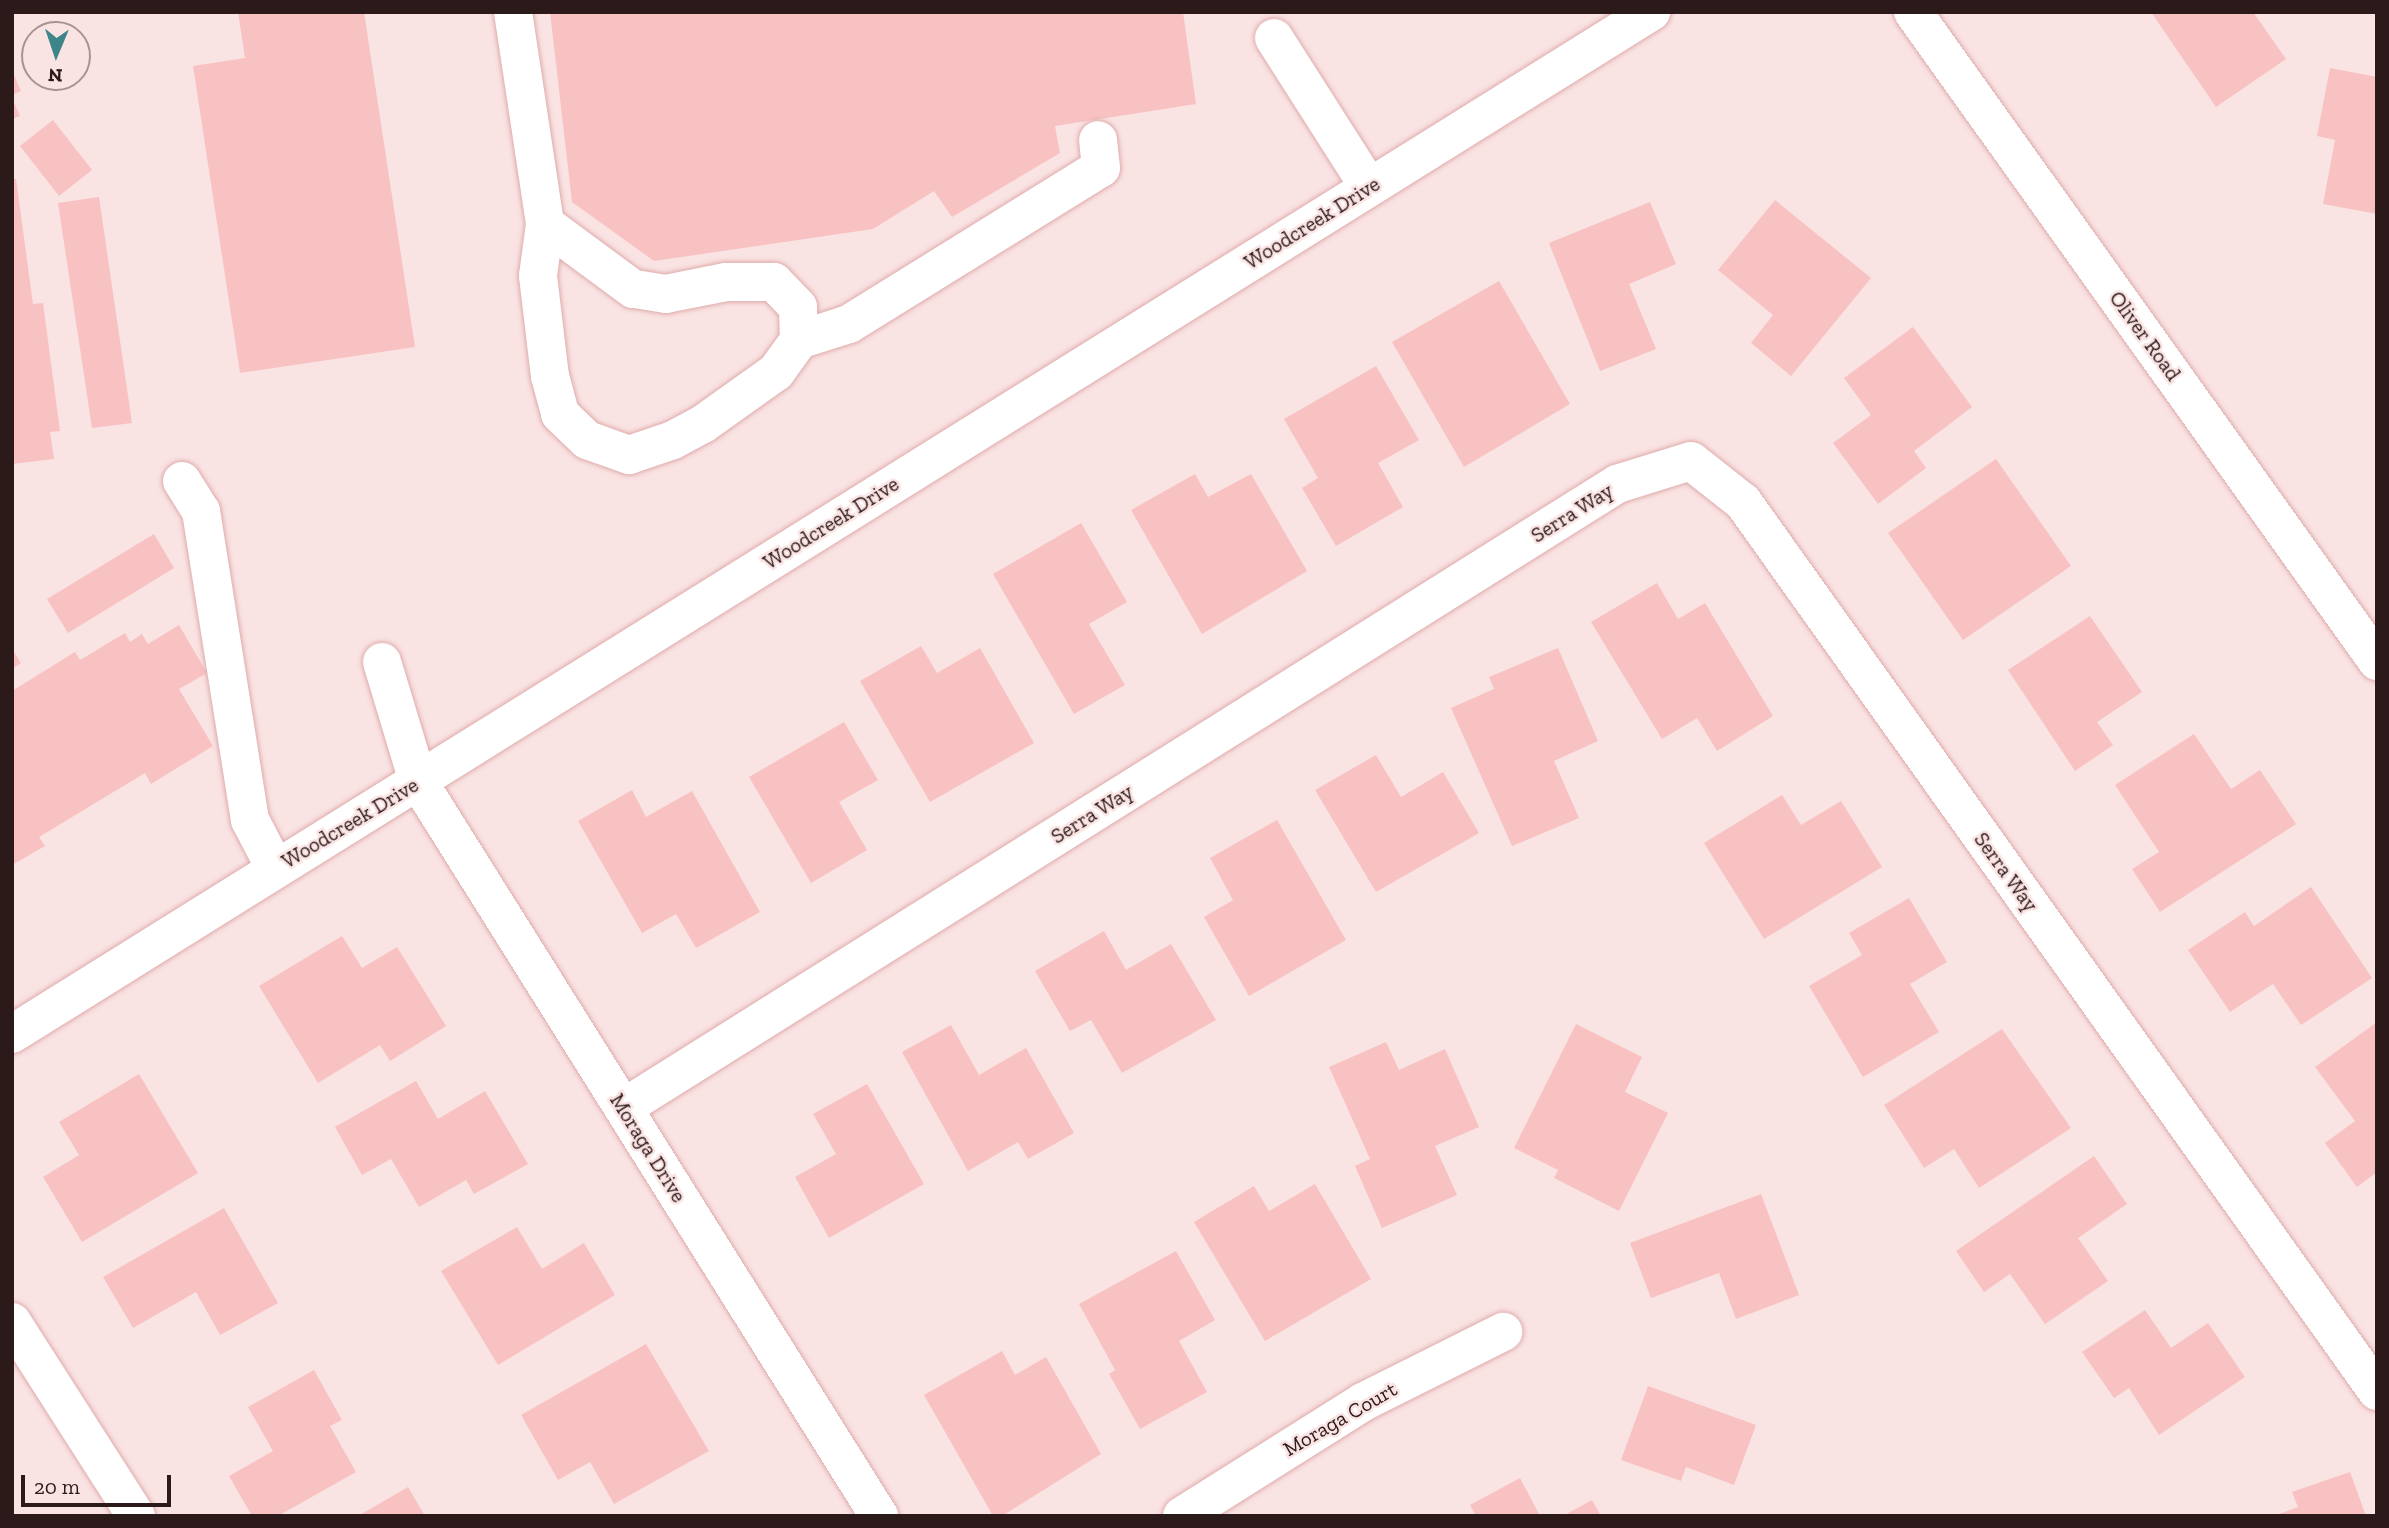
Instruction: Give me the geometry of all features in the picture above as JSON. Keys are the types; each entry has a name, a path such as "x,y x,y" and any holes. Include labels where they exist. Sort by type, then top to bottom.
{"street":[{"path":"513,12 545,224 538,276 550,376 560,414 587,440 629,455 673,440 776,372 799,340 849,324 1101,168 1098,140"},
{"name":"Woodcreek Drive","path":"12,1034 1651,12"},
{"name":"Oliver Road","path":"1913,12 2377,661"},
{"path":"1275,38 1369,187"},
{"path":"545,224 633,289 666,294 726,282 774,282 798,307 799,340"},
{"name":"Serra Way","path":"623,1108 1617,484 1690,461 1742,502 2377,1391"},
{"path":"183,481 201,511 250,820 275,868"},
{"name":"Moraga Drive","path":"382,662 418,781 878,1516"},
{"path":"12,1322 136,1516"},
{"name":"Moraga Court","path":"1182,1516 1363,1402 1503,1332"}],"building":[{"path":"238,12 364,12 415,347 240,373 193,66 245,58"},
{"path":"550,12 1183,12 1196,104 1055,126 1060,153 952,217 934,191 873,229 654,261 572,202"},
{"path":"2151,12 2253,12 2286,59 2216,107"},
{"path":"2330,68 2377,77 2377,214 2323,204 2335,140 2317,136"},
{"path":"12,70 21,91 12,95"},
{"path":"12,98 20,116 12,119"},
{"path":"53,120 92,170 59,196 20,146"},
{"path":"12,179 16,179 33,304 43,303 60,431 50,432 54,459 12,464"},
{"path":"99,197 132,423 92,428 58,203"},
{"path":"1775,200 1871,278 1791,376 1751,343 1773,315 1718,270"},
{"path":"1650,202 1676,264 1629,284 1656,349 1600,371 1549,243"},
{"path":"1499,281 1570,404 1464,467 1392,342"},
{"path":"1913,327 1972,407 1914,451 1926,468 1878,504 1833,443 1871,415 1844,378"},
{"path":"1376,366 1419,440 1378,463 1403,507 1336,546 1302,488 1318,478 1284,419"},
{"path":"1996,459 2071,566 1963,640 1888,533"},
{"path":"1195,474 1208,497 1251,474 1307,571 1202,634 1131,510"},
{"path":"1081,523 1127,602 1089,624 1125,685 1074,714 993,574"},
{"path":"154,534 174,568 68,633 47,599"},
{"path":"1657,583 1678,619 1705,603 1773,716 1717,751 1697,718 1662,739 1591,622"},
{"path":"2090,616 2142,692 2097,722 2113,745 2075,771 2008,670"},
{"path":"179,625 207,673 179,689 213,746 151,784 145,773 39,837 45,846 12,865 12,691 75,652 80,660 125,633 130,642 142,634 148,644"},
{"path":"921,646 937,673 980,648 1034,743 930,802 860,681"},
{"path":"1558,648 1598,741 1554,761 1579,818 1512,846 1451,708 1494,689 1489,677"},
{"path":"12,649 21,663 12,669"},
{"path":"844,722 878,780 839,802 867,850 811,883 749,777"},
{"path":"2194,734 2231,789 2260,770 2296,824 2160,912 2132,869 2159,852 2115,785"},
{"path":"1376,755 1401,797 1443,772 1479,833 1376,892 1315,790"},
{"path":"632,790 646,817 692,791 760,912 696,948 676,914 642,933 578,821"},
{"path":"1782,795 1801,825 1841,801 1882,867 1764,939 1704,843"},
{"path":"1277,820 1346,940 1249,996 1204,917 1233,900 1210,858"},
{"path":"2311,887 2372,978 2301,1025 2273,984 2230,1012 2188,950 2245,912 2254,926"},
{"path":"1909,898 1947,962 1910,984 1939,1032 1863,1077 1809,986 1862,955 1849,933"},
{"path":"1104,931 1126,970 1171,944 1216,1020 1122,1073 1091,1020 1070,1031 1035,971"},
{"path":"342,936 362,968 397,947 446,1026 390,1061 380,1045 318,1083 259,986"},
{"path":"2377,1022 2377,1172 2357,1187 2325,1143 2355,1121 2315,1067"},
{"path":"1576,1024 1642,1057 1625,1092 1668,1113 1619,1211 1554,1178 1558,1170 1514,1148"},
{"path":"951,1025 979,1075 1026,1048 1074,1133 1028,1159 1018,1142 968,1171 902,1052"},
{"path":"2002,1029 2071,1128 1979,1188 1954,1149 1924,1168 1884,1105"},
{"path":"1386,1042 1399,1070 1445,1049 1479,1127 1435,1146 1457,1195 1382,1228 1355,1166 1370,1159 1329,1067"},
{"path":"139,1074 198,1173 82,1242 43,1177 79,1155 59,1122"},
{"path":"416,1081 438,1119 485,1091 528,1164 474,1194 466,1180 419,1207 391,1159 362,1175 335,1127"},
{"path":"867,1084 924,1184 829,1238 795,1177 836,1154 813,1114"},
{"path":"2094,1156 2127,1204 2078,1238 2108,1281 2045,1324 2010,1274 1984,1292 1956,1251"},
{"path":"1315,1184 1371,1279 1265,1341 1194,1222 1254,1186 1269,1211"},
{"path":"1761,1194 1799,1295 1736,1319 1719,1273 1651,1298 1630,1243"},
{"path":"224,1208 278,1303 220,1335 196,1292 133,1328 103,1277"},
{"path":"517,1227 542,1269 584,1243 615,1295 498,1365 441,1271"},
{"path":"1176,1251 1215,1320 1179,1341 1207,1392 1140,1429 1109,1374 1115,1370 1079,1304"},
{"path":"2145,1310 2171,1348 2208,1323 2245,1377 2159,1435 2129,1388 2114,1398 2082,1352"},
{"path":"646,1344 709,1451 614,1504 590,1462 558,1480 521,1415"},
{"path":"1002,1351 1015,1375 1046,1357 1101,1454 1002,1516 993,1516 924,1395"},
{"path":"314,1370 342,1420 330,1426 356,1472 278,1516 252,1516 229,1476 273,1451 248,1407"},
{"path":"1648,1386 1756,1425 1734,1485 1686,1467 1681,1481 1621,1460"},
{"path":"2350,1472 2366,1516 2274,1516 2298,1507 2292,1492"},
{"path":"1520,1478 1540,1516 1476,1516 1470,1505"},
{"path":"408,1487 425,1516 358,1516"},
{"path":"1592,1500 1601,1516 1563,1516"}]}
